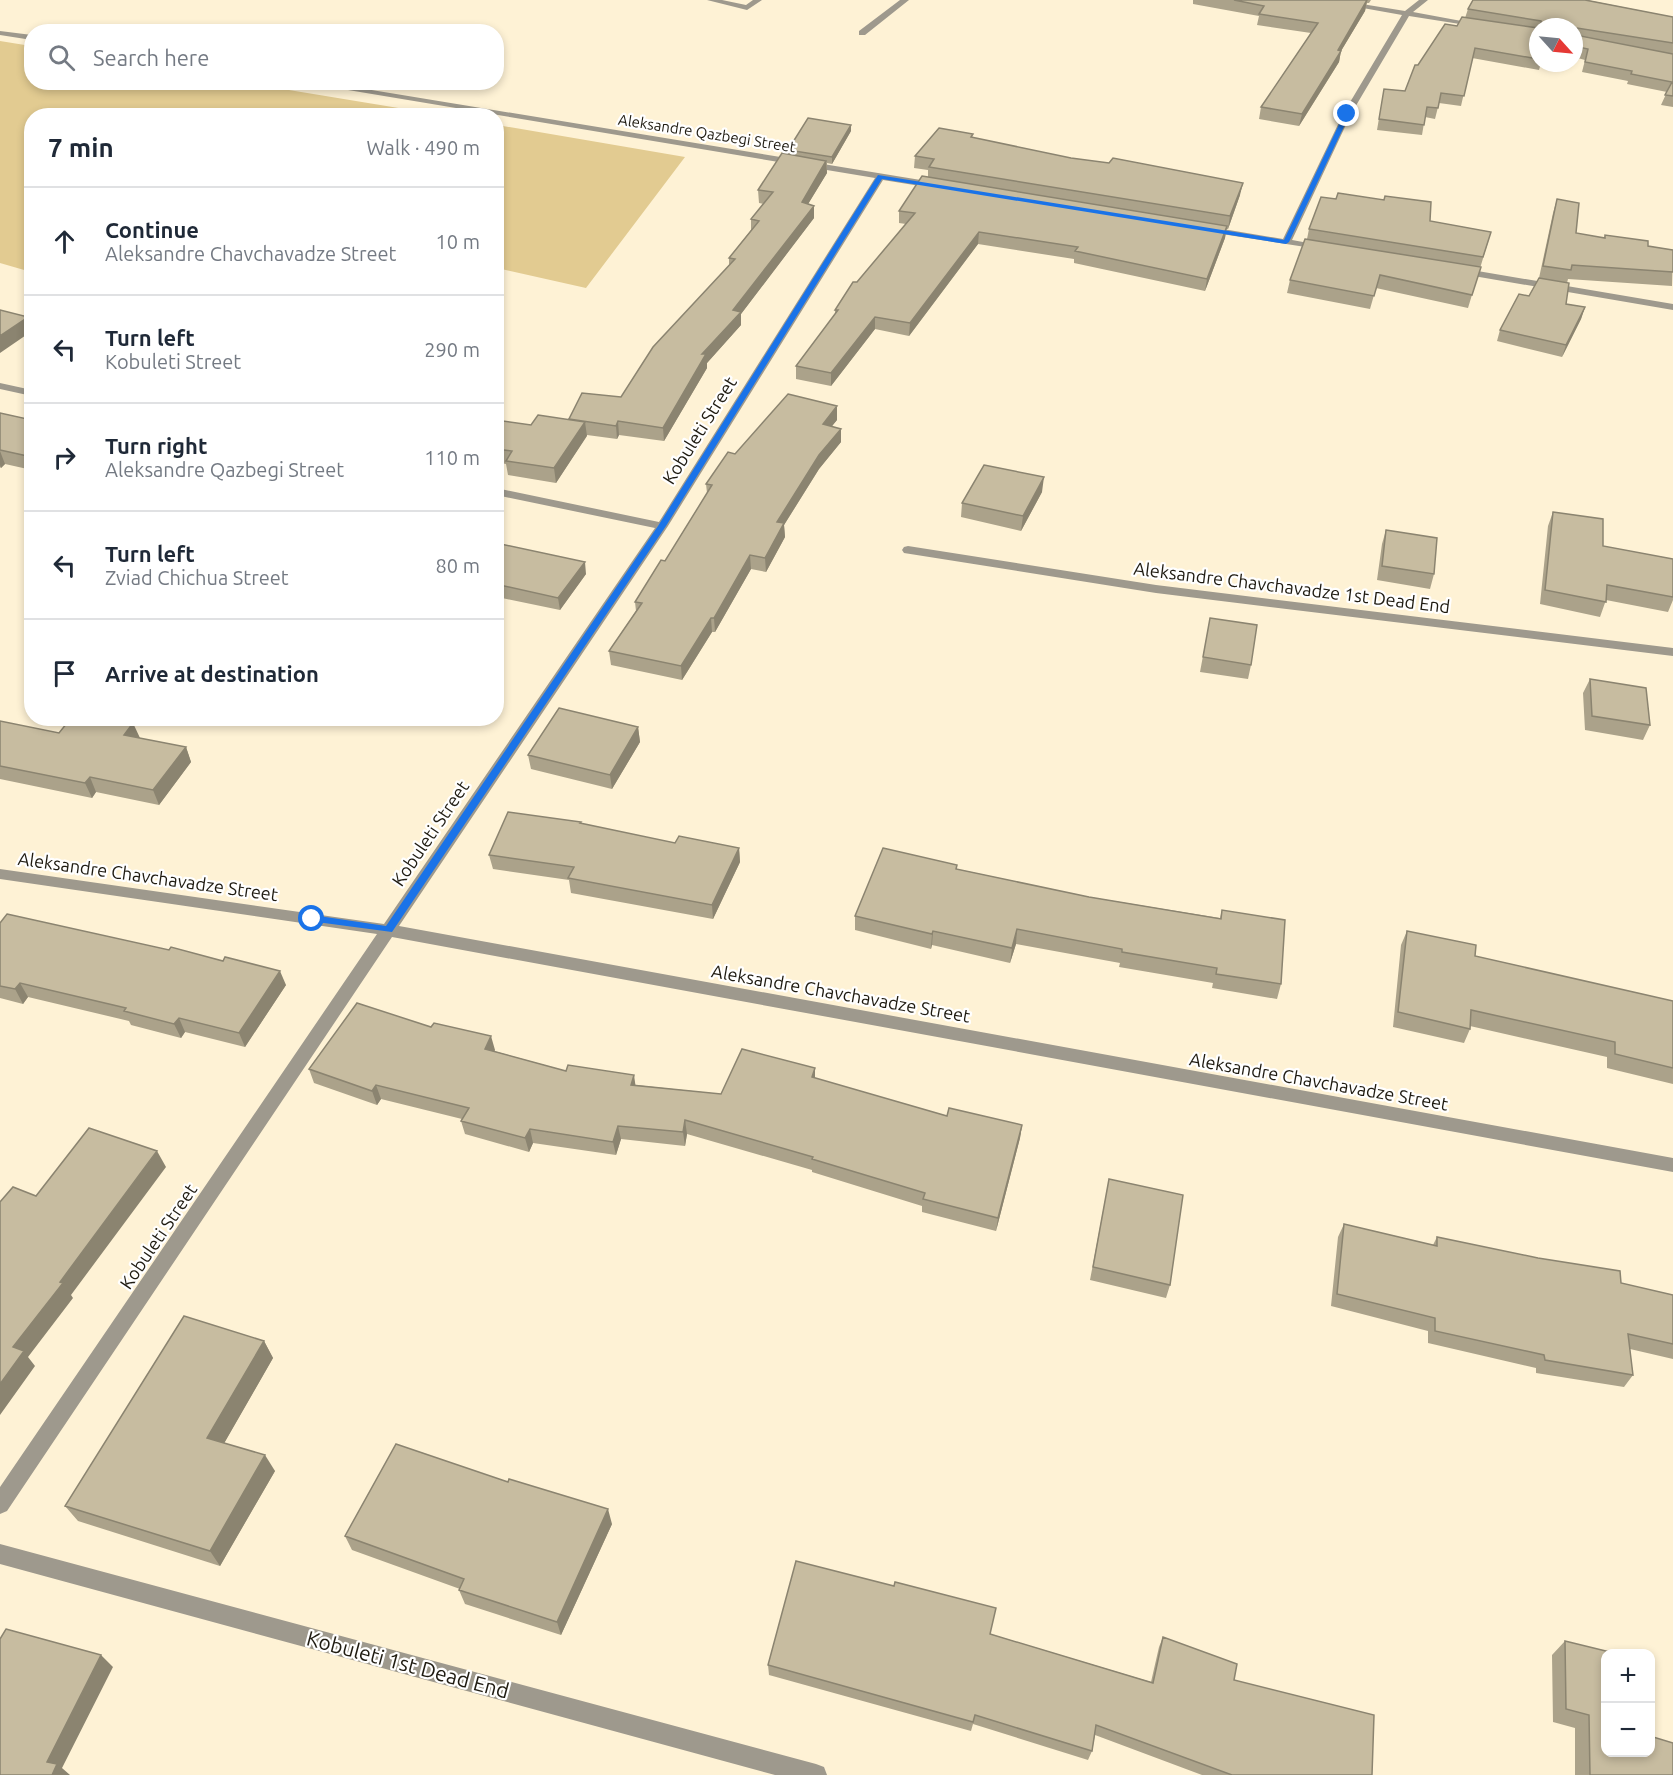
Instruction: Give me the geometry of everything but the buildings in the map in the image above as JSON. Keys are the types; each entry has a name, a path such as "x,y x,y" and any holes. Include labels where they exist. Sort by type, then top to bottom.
{"street":[{"path":"711,0 747,8 758,0"},
{"path":"862,33 905,0"},
{"path":"1322,0 1484,26"},
{"path":"1286,242 1347,114 1408,12 1424,0"},
{"path":"0,33 24,37"},
{"name":"Aleksandre Qazbegi Street","path":"353,90 462,108"},
{"name":"Aleksandre Qazbegi Street","path":"504,115 950,188"},
{"name":"Kobuleti Street","path":"0,1504 662,526 880,177"},
{"path":"1193,227 1333,250"},
{"path":"1450,270 1673,307"},
{"path":"0,386 24,391"},
{"path":"504,493 662,526"},
{"name":"Aleksandre Chavchavadze 1st Dead End","path":"908,550 1156,589 1673,652"},
{"name":"Aleksandre Chavchavadze Street","path":"0,874 388,930 1673,1165"},
{"name":"Kobuleti 1st Dead End","path":"0,1554 816,1775"}],"shaded area":[{"path":"0,41 24,45 24,90 289,90 398,108 24,108 24,270 0,263"},
{"path":"504,126 685,157 586,288 504,270"}],"route":[{"path":"312,919 388,930 662,526 880,177 1286,242 1347,114"}]}
